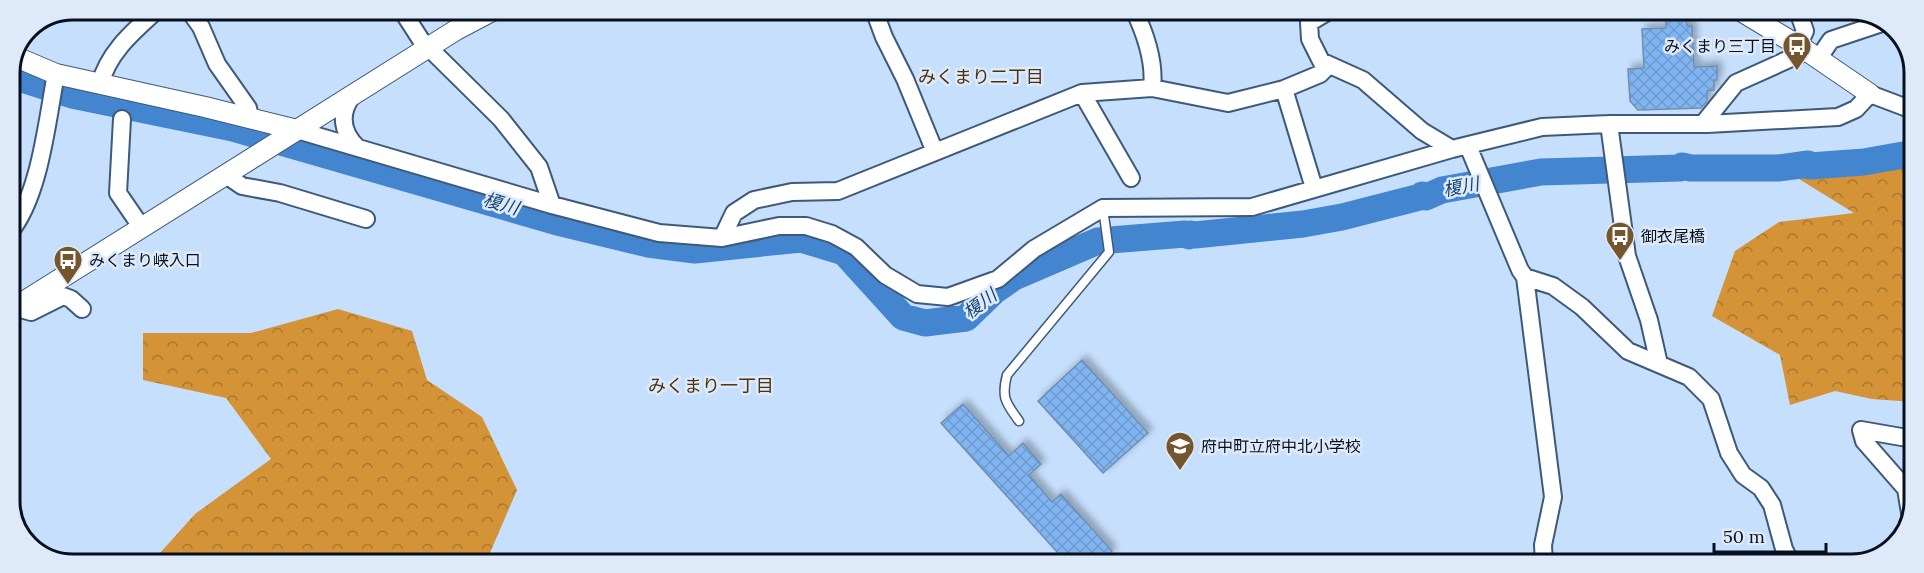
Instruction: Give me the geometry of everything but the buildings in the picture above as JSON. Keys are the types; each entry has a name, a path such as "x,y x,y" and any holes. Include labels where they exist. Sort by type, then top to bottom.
{"street":[{"path":"100,84 103,72 112,55 146,20"},
{"path":"196,20 217,64 248,108 250,118"},
{"path":"408,20 421,40 501,119 539,167 552,205"},
{"path":"20,304 475,20"},
{"path":"878,20 935,152"},
{"path":"1137,20 1151,61 1152,88"},
{"path":"722,238 734,213 754,200 792,192 838,191 1082,93 1152,88 1228,103 1284,89 1320,74 1325,69 1310,39 1309,22 1313,20"},
{"path":"1756,20 1870,94 1904,107"},
{"path":"1801,20 1808,52"},
{"path":"1707,124 1706,120 1736,83 1831,40 1875,25"},
{"path":"22,59 56,74 250,118 293,133 358,148 552,205 659,233 722,238 779,226 806,226 832,234 856,247 885,275 917,294 948,297 998,279 1034,249 1103,208 1252,207 1314,188 1542,127 1707,124 1838,117 1856,109 1870,94"},
{"path":"1323,62 1363,80 1422,131 1460,148 1525,277 1553,497 1543,545 1543,554"},
{"path":"20,220 38,168 56,74"},
{"path":"1284,89 1314,188"},
{"path":"1082,93 1131,178"},
{"path":"352,96 345,109 344,123 348,137 358,148"},
{"path":"122,119 118,193 142,228"},
{"path":"1609,124 1627,256 1649,320 1659,364"},
{"path":"226,175 242,186 280,193 366,219"},
{"path":"1525,277 1553,286 1582,307 1628,351 1689,377 1711,399 1729,453 1743,475 1761,488 1772,506 1786,554"},
{"path":"20,309 31,312 63,296 71,299 82,309"},
{"path":"1904,437 1861,430 1864,441 1904,487"}],"lane":[{"path":"1019,422 1005,402 1004,389 1007,375 1109,252 1103,208"}],"green space":[{"path":"1904,155 1904,401 1872,399 1835,391 1790,405 1780,355 1712,316 1735,251 1779,222 1854,213 1765,158"},
{"path":"338,309 412,331 427,380 482,417 517,490 489,554 159,554 195,514 271,459 226,398 143,380 143,333 251,333"}],"waterway":[{"name":"榎川","path":"20,78 72,95 233,128 561,223 648,244 695,250 801,239 844,252 903,317 925,323 966,318 994,291 1014,277 1098,241 1185,234 1189,236 1303,224 1342,217 1422,195 1426,197 1442,190 1541,172 1680,168 1682,166 1691,168 1778,168 1808,164 1810,166 1864,162 1904,155"}],"place":[{"name":"みくまり三丁目","path":"1797,72"},
{"name":"御衣尾橋","path":"1620,262"},
{"name":"みくまり峡入口","path":"68,286"},
{"name":"府中町立府中北小学校","path":"1180,472"}],"district":[{"name":"みくまり二丁目","path":"981,77"},
{"name":"みくまり一丁目","path":"711,386"}]}
